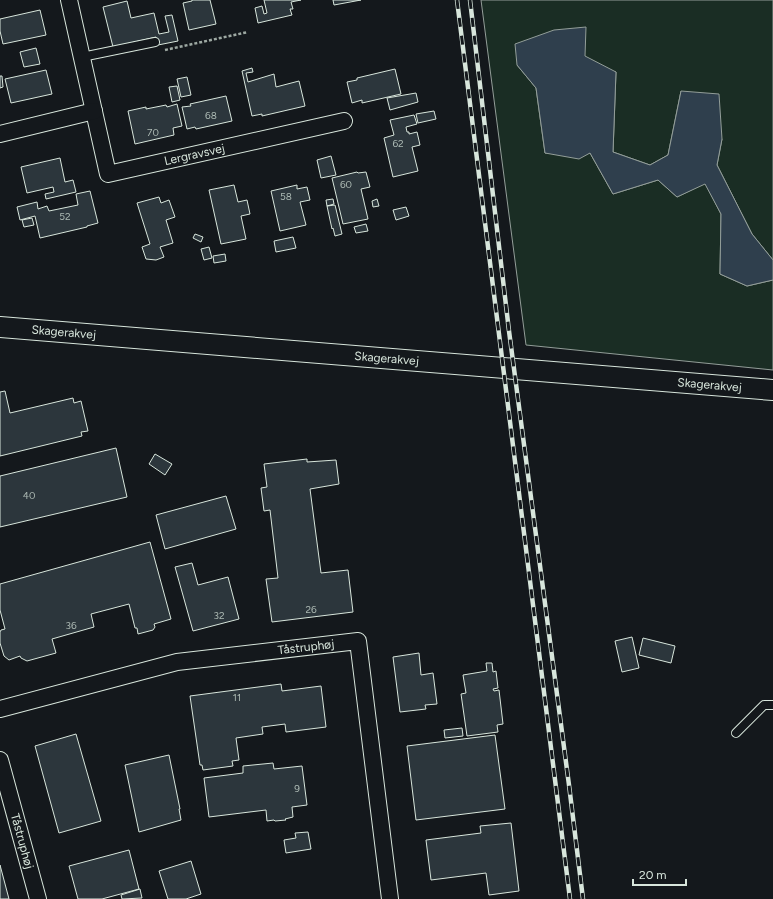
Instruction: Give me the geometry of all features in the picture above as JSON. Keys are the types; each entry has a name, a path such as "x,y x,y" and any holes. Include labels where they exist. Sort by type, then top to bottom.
{"street":[{"name":"Lergravsvej","path":"69,0 108,174 344,121"},
{"path":"0,134 94,111"},
{"name":"Skagerakvej","path":"0,327 773,390"},
{"name":"Tåstruphøj","path":"0,709 178,662 358,641 390,899"},
{"name":"Tåstruphøj","path":"0,760 38,899"}],"lane":[{"path":"82,57 154,42"},
{"path":"736,732 764,705 773,705"}],"green space":[{"path":"481,0 773,0 773,260 752,234 717,165 722,139 681,91 668,155 650,165 613,152 616,72 517,65 536,88 545,153 590,153 613,194 658,180 677,197 705,183 721,214 720,274 747,286 773,280 773,370 526,345"}],"water":[{"path":"586,27 585,56 616,72 613,152 650,165 668,155 681,91 719,94 722,139 717,165 752,234 773,260 773,280 747,286 720,274 721,214 705,184 677,197 658,180 613,194 590,153 579,159 545,153 536,88 517,65 515,44 554,30"}],"building":[{"path":"192,0 210,0 216,24 189,30 183,3"},
{"path":"264,0 301,0 291,2 293,9 290,9 292,15 258,23 255,8 262,6 264,14 267,13"},
{"path":"333,0 361,0 334,5"},
{"path":"127,1 131,18 154,13 159,34 169,32 165,16 172,15 178,41 158,45 156,37 113,47 103,7"},
{"path":"40,10 46,35 3,44 0,31 0,19"},
{"path":"36,48 40,64 24,67 20,52"},
{"path":"252,68 253,72 246,73 248,82 274,74 276,87 299,81 305,106 262,116 262,114 252,116 242,71"},
{"path":"395,69 401,94 362,103 362,100 352,103 347,82 357,80 357,78"},
{"path":"46,70 52,94 11,103 5,79"},
{"path":"0,76 2,76 3,87 0,88"},
{"path":"187,77 191,95 181,97 177,79"},
{"path":"177,86 180,100 172,102 169,87"},
{"path":"416,93 418,102 390,110 387,98"},
{"path":"226,96 232,121 196,129 195,127 187,129 182,107 191,106 190,104"},
{"path":"177,104 182,126 173,128 174,135 135,144 128,111 146,107 146,109 166,105 167,107"},
{"path":"434,111 436,119 418,123 416,114"},
{"path":"414,115 417,124 406,127 409,134 417,132 420,145 412,147 418,171 393,177 384,138 394,135 390,120"},
{"path":"331,156 336,175 321,178 317,160"},
{"path":"60,158 65,182 73,180 76,192 46,199 45,194 54,192 53,187 27,193 21,167"},
{"path":"357,172 366,172 370,187 361,189 368,219 343,224 332,178"},
{"path":"234,185 238,202 247,200 250,214 241,216 246,239 221,244 209,190"},
{"path":"297,185 297,189 307,187 310,200 300,202 306,225 280,231 271,191"},
{"path":"90,191 98,223 40,238 35,216 20,220 17,207 37,202 38,209 47,206 49,211 78,205 76,194"},
{"path":"159,197 161,203 169,200 175,217 166,220 173,243 160,247 164,257 156,260 146,259 142,247 150,244 137,203"},
{"path":"333,199 334,204 327,206 326,200"},
{"path":"377,199 379,206 373,207 372,201"},
{"path":"335,205 342,234 335,236 327,206"},
{"path":"406,207 409,216 396,220 393,210"},
{"path":"32,218 34,225 24,227 22,220"},
{"path":"366,224 368,231 356,233 354,227"},
{"path":"195,234 203,237 201,242 193,238"},
{"path":"293,237 296,248 276,252 274,241"},
{"path":"209,247 212,258 204,260 201,249"},
{"path":"225,254 226,261 214,263 213,256"},
{"path":"5,391 10,413 73,398 74,403 81,401 88,431 81,432 82,436 0,456 0,392"},
{"path":"116,448 127,497 0,527 0,476"},
{"path":"155,454 172,464 165,475 149,464"},
{"path":"307,459 307,462 336,460 339,484 310,489 321,573 348,570 353,612 272,622 266,579 278,578 270,510 264,511 261,488 267,487 264,464"},
{"path":"226,496 236,529 165,549 156,515"},
{"path":"150,542 171,619 154,624 155,627 153,630 138,634 129,604 91,614 94,627 52,639 56,653 27,661 20,656 9,660 4,656 0,643 0,632 1,630 5,629 0,610 0,584"},
{"path":"192,563 198,585 228,577 239,619 193,631 175,567"},
{"path":"632,637 639,668 622,672 615,641"},
{"path":"643,638 675,646 671,663 639,655"},
{"path":"419,653 421,675 433,673 437,704 425,705 426,709 400,712 393,657"},
{"path":"486,663 492,663 493,672 496,671 498,688 493,689 494,691 499,690 503,724 497,725 498,732 467,736 461,694 466,693 463,675 487,671"},
{"path":"281,684 282,691 321,686 326,727 286,732 285,724 262,727 263,734 236,738 239,760 232,761 233,766 203,770 202,765 200,765 190,696"},
{"path":"462,728 463,736 445,738 444,730"},
{"path":"76,734 101,821 59,833 35,746"},
{"path":"495,735 505,809 416,820 407,746"},
{"path":"169,755 181,820 139,832 125,765"},
{"path":"273,763 274,769 302,766 307,805 292,807 293,817 285,819 286,820 267,821 266,810 209,817 204,778 243,773 243,766"},
{"path":"511,823 519,891 489,895 486,873 431,880 426,840 481,833 480,826"},
{"path":"308,832 311,849 286,853 284,840 296,838 295,833"},
{"path":"129,850 139,889 102,899 78,899 69,866"},
{"path":"191,861 201,894 186,899 168,899 159,871"},
{"path":"0,865 9,899 0,899"},
{"path":"140,889 142,898 122,899 121,895"}],"railway":[{"path":"457,0 570,899"},
{"path":"470,0 509,331 583,899"}]}
